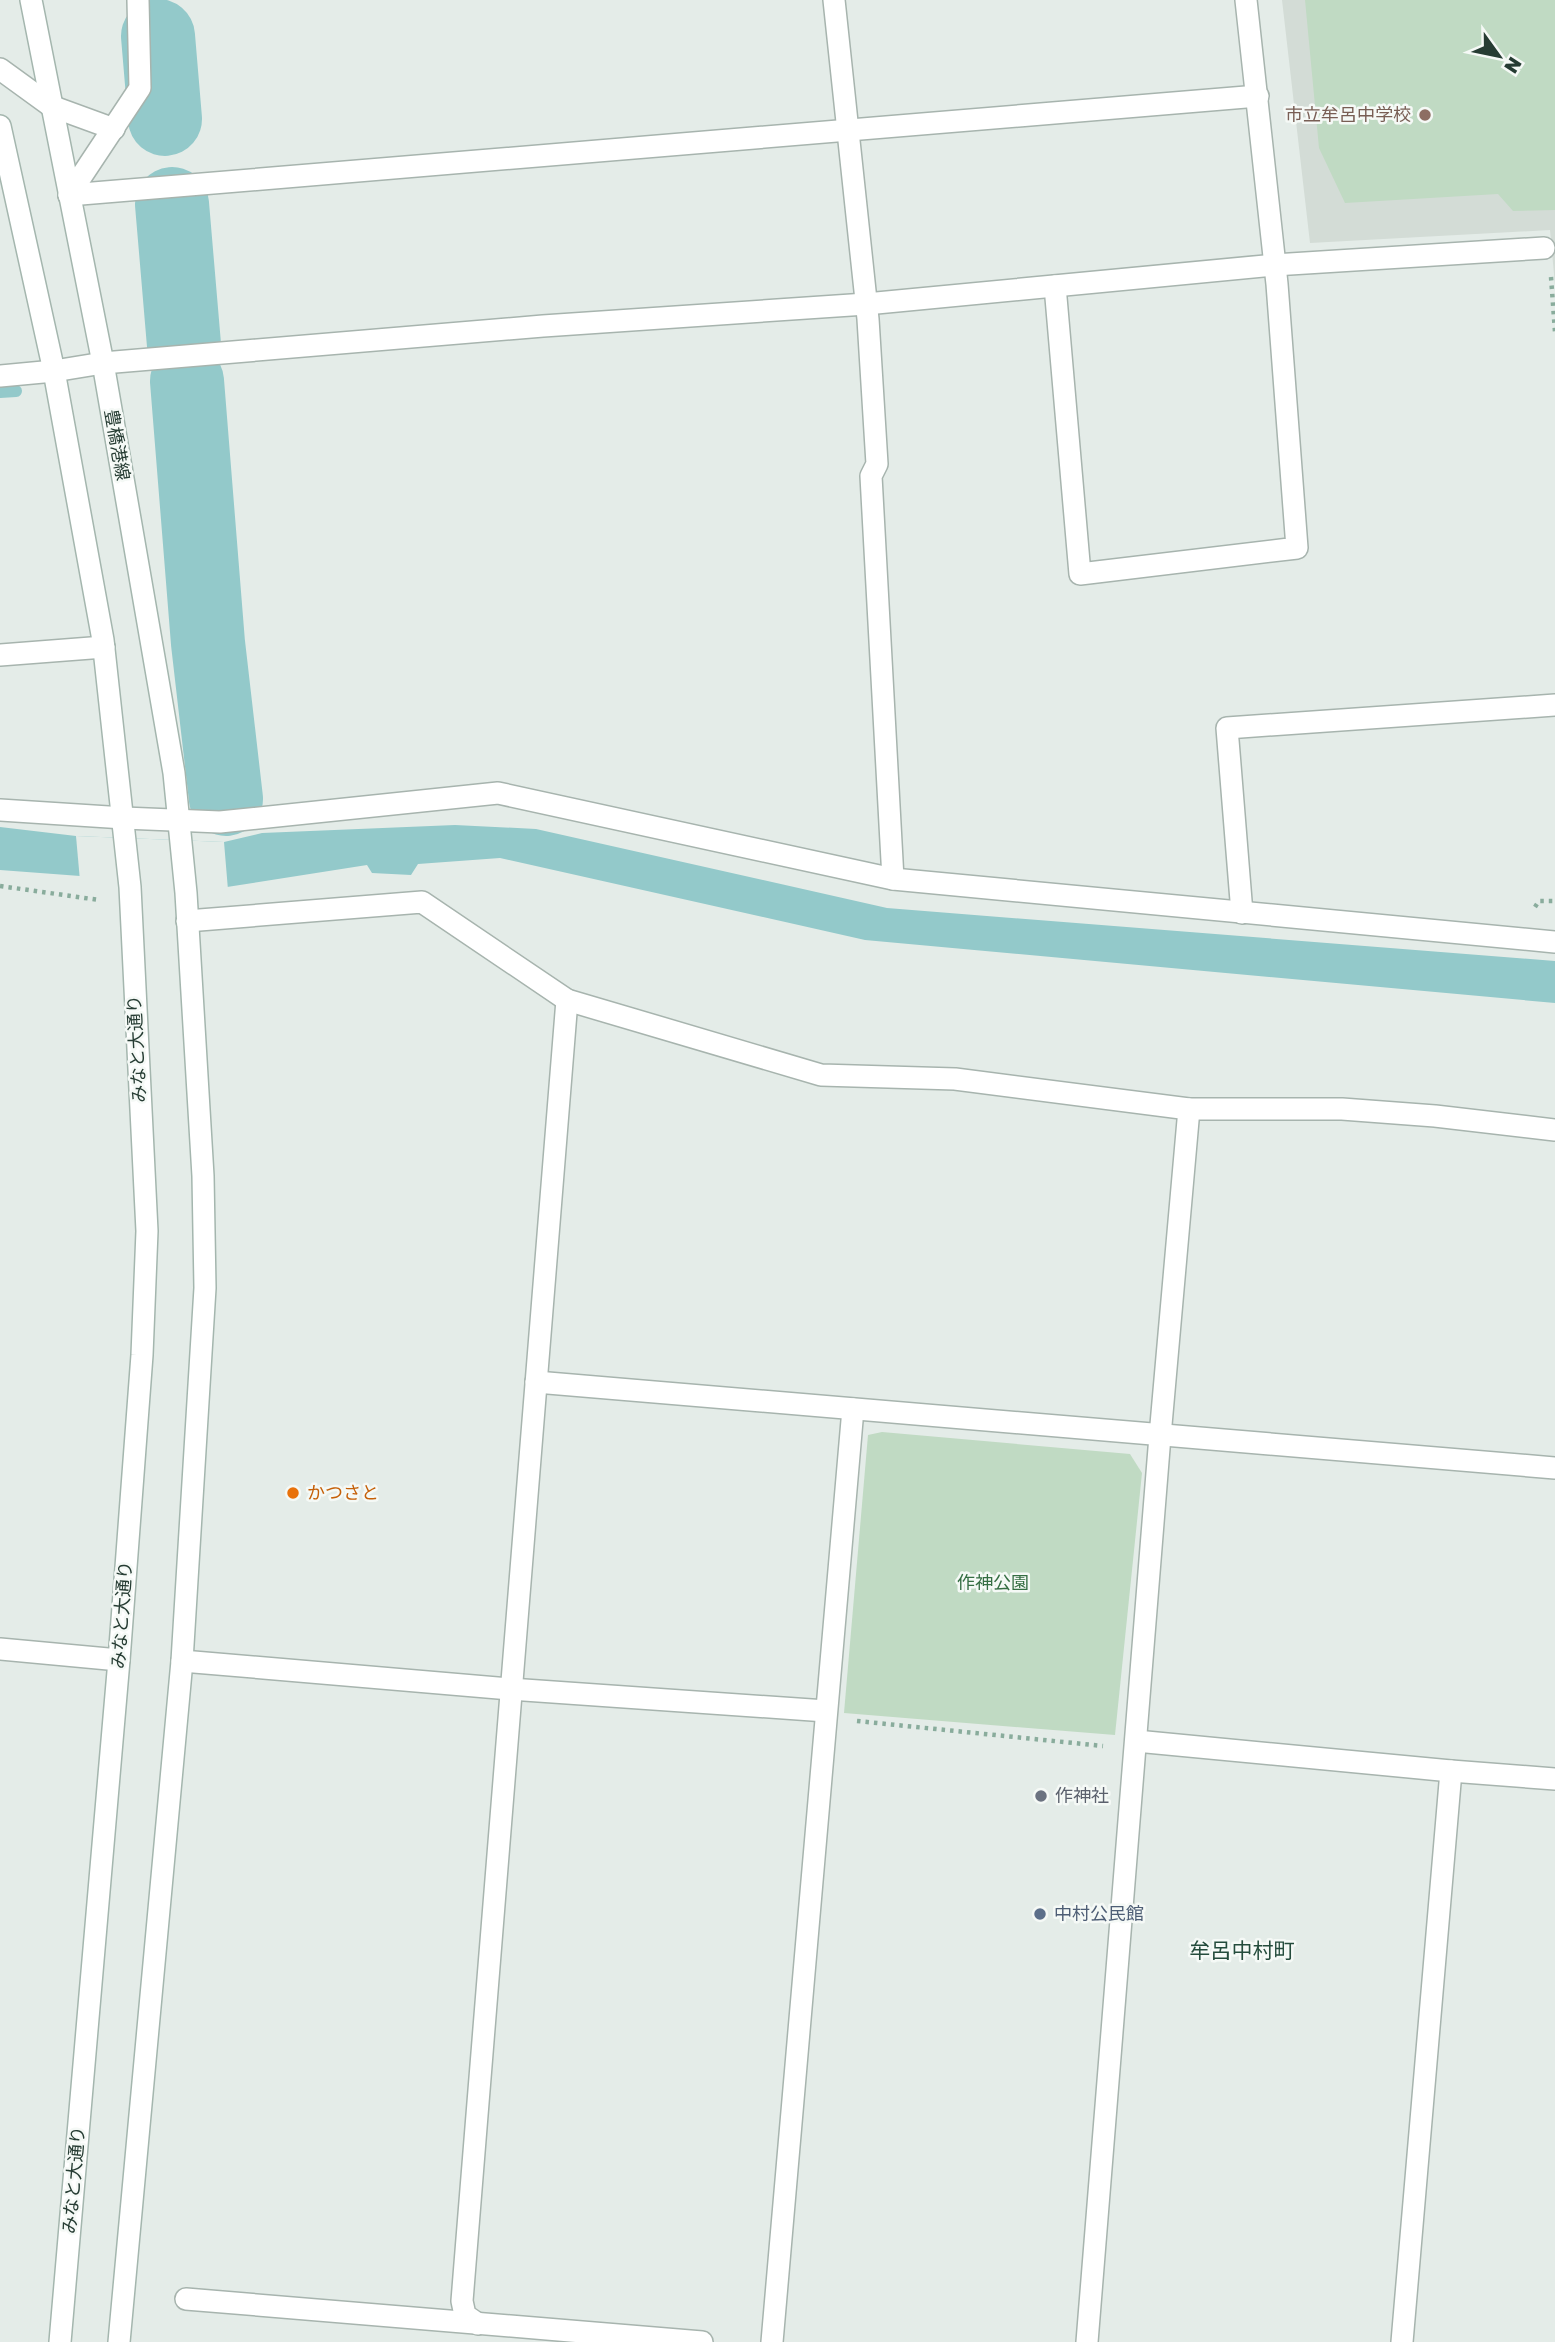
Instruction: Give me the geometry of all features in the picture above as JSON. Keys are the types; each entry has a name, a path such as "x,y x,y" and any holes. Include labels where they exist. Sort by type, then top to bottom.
{"street":[{"name":"豊橋港線","path":"31,0 103,363 172,759 181,830 187,921"},
{"path":"69,195 140,88 138,0"},
{"path":"834,0 866,304 877,464 872,476 893,879"},
{"path":"1055,286 1080,574 1297,548 1274,265 1246,0"},
{"path":"0,69 51,106 114,129"},
{"path":"69,195 1258,96"},
{"path":"0,126 54,371 104,647 125,826"},
{"path":"0,376 103,363 543,326 866,304 1274,265 1544,248"},
{"path":"0,655 104,647"},
{"path":"1242,913 1227,728 1555,705"},
{"path":"0,810 90,816 125,826 181,830 220,822 498,793 893,879 1555,942"},
{"name":"みなと大通り","path":"60,2342 119,1660 142,1355 147,1231 125,826"},
{"path":"119,2342 183,1661 205,1288 203,1176 187,921 422,902 567,1000 821,1075 955,1079 1189,1109 1342,1109 1435,1115 1555,1130"},
{"path":"478,2324 465,2315 461,2301 567,1000"},
{"path":"1087,2342 1189,1109"},
{"path":"536,1382 1555,1468"},
{"path":"772,2342 853,1409"},
{"path":"0,1649 119,1660"},
{"path":"183,1661 826,1715"},
{"path":"1136,1745 1555,1779"},
{"path":"1402,2342 1451,1771"},
{"path":"186,2299 702,2342"}],"path":[{"path":"1551,276 1555,332"},
{"path":"0,886 104,901"},
{"path":"826,1715 1136,1745"}],"shaded area":[{"name":"市立牟呂中学校","path":"1282,0 1555,0 1555,285 1550,230 1310,243"}],"green space":[{"name":"市立牟呂中学校","path":"1305,0 1555,0 1555,210 1513,211 1498,194 1345,203 1319,148"},
{"name":"作神公園","path":"882,1432 1130,1454 1142,1473 1115,1735 844,1713 868,1435"}],"water":[{"path":"455,825 536,829 887,908 1555,961 1555,1003 865,940 500,858 418,864 411,875 372,873 367,865 227,887 0,870 0,827 76,836 224,842 262,833"}],"pier":[{"path":"76,836 224,842 228,890 80,881"}],"waterway":[{"path":"158,36 165,119"},
{"path":"172,204 184,345"},
{"path":"187,381 208,643 226,799"},
{"path":"0,392 16,391"}],"place":[{"name":"市立牟呂中学校","path":"1425,115"},
{"name":"かつさと","path":"293,1493"},
{"name":"作神社","path":"1041,1796"},
{"name":"中村公民館","path":"1040,1914"}],"district":[{"name":"牟呂中村町","path":"1242,1951"}]}
